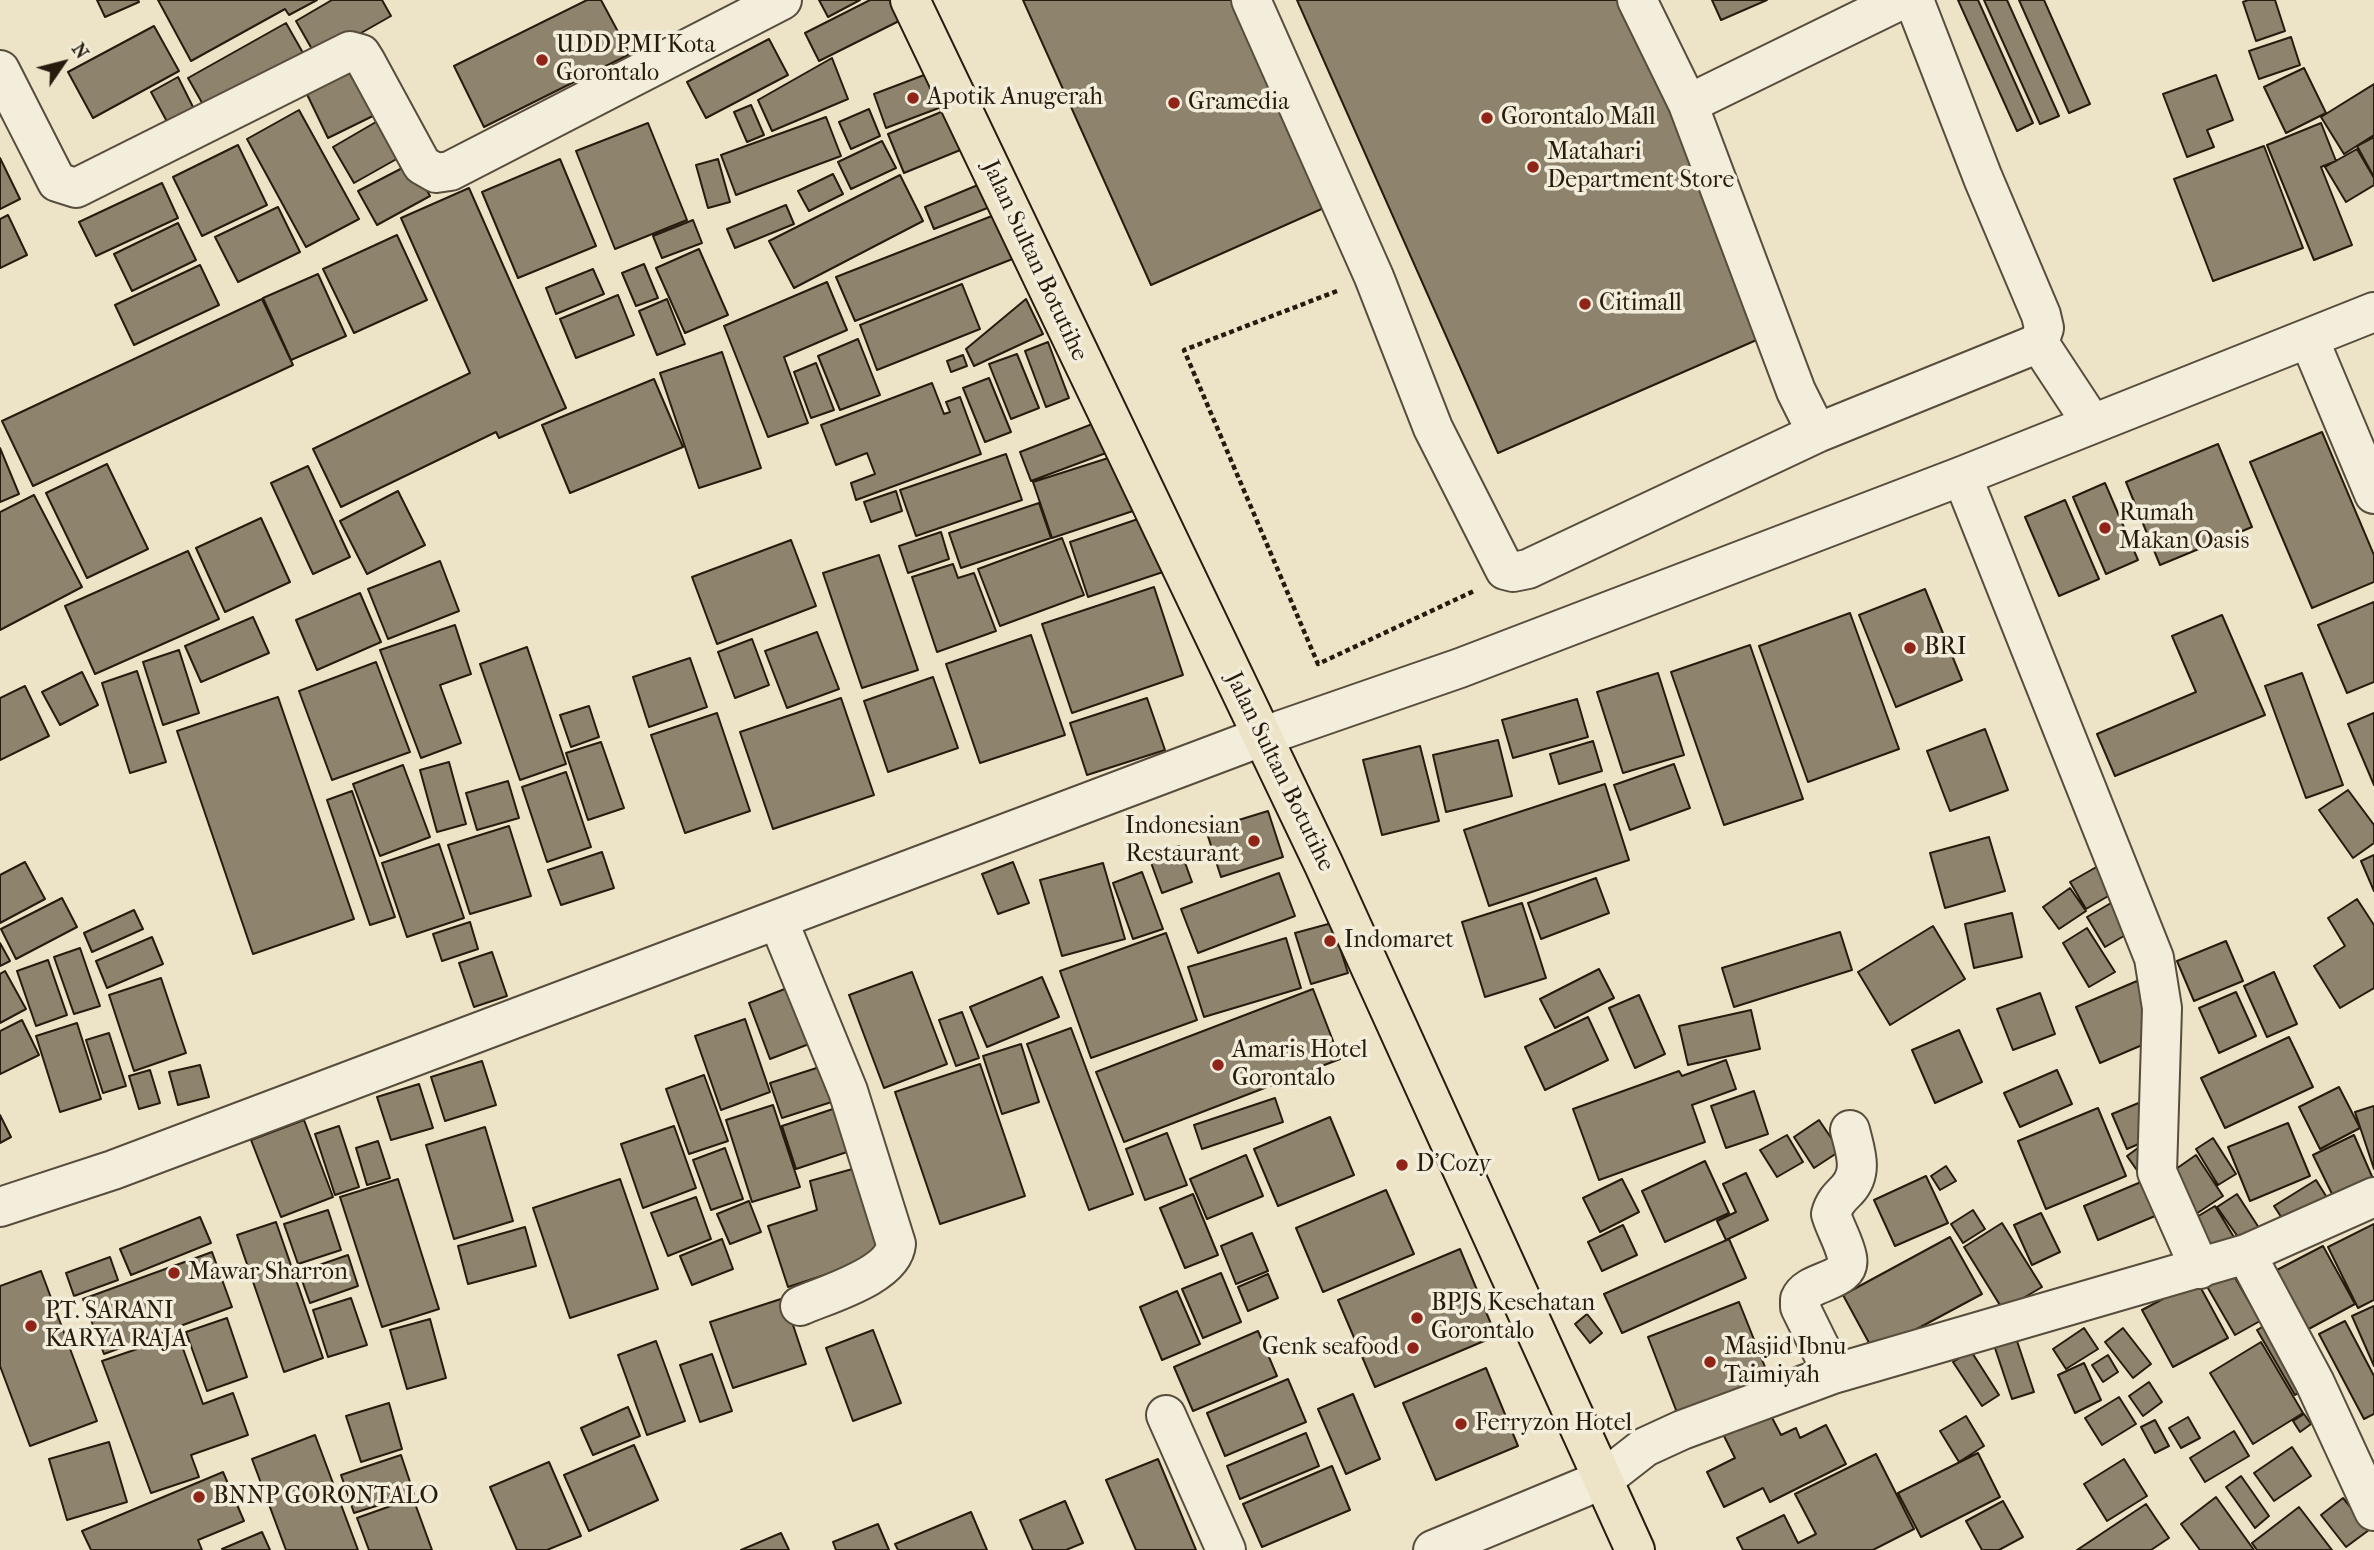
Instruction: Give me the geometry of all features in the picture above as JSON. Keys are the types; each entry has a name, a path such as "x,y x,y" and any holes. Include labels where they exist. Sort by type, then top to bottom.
{"main road":[{"name":"Jalan Sultan Botutihe","path":"911,0 1324,865 1635,1550"}],"street":[{"path":"0,70 57,182 76,188 350,51 361,54 422,165 436,173 450,171 782,0"},
{"path":"1251,0 1374,277 1433,428 1499,562 1505,570 1513,572 1544,562 1817,433 2039,343 2044,328 2041,315 1983,178 1914,0"},
{"path":"1637,0 1688,104 1796,391 1817,433"},
{"path":"1688,104 1900,0"},
{"path":"0,1207 113,1170 1261,737 1460,668 1962,476 2091,422 2374,312"},
{"path":"2309,339 2374,494"},
{"path":"2039,343 2091,422"},
{"path":"1962,476 2154,958 2162,1008 2157,1172 2200,1269"},
{"path":"778,920 848,1091 896,1244 895,1255 881,1270 800,1306"},
{"path":"1833,1374 1800,1307 1800,1299 1811,1286 1839,1275 1847,1265 1847,1257 1831,1214 1836,1201 1850,1187 1857,1172 1850,1130"},
{"path":"1433,1550 1604,1479 1645,1447 1833,1374 2246,1254 2374,1197"},
{"path":"2246,1254 2315,1383 2374,1511"},
{"path":"1166,1415 1226,1550"}],"path":[{"path":"1374,277 1184,350 1318,664 1513,572"}],"building":[{"path":"97,0 138,0 139,2 105,17"},
{"path":"158,0 317,0 289,15 285,9 191,61"},
{"path":"332,0 382,0 391,16 317,58 296,21"},
{"name":"UDD PMI Kota Gorontalo","path":"587,0 601,0 630,54 484,127 454,66"},
{"path":"819,0 860,0 828,17"},
{"path":"870,0 903,0 911,15 819,61 805,33"},
{"name":"Gramedia","path":"1023,0 1233,0 1326,207 1151,285"},
{"name":"Matahari Department Store","path":"1297,0 1621,0 1768,335 1498,453"},
{"path":"1712,0 1767,0 1721,20"},
{"path":"1958,0 1978,0 2033,123 2017,131"},
{"path":"1984,0 2007,0 2059,116 2040,124"},
{"path":"2019,0 2044,0 2090,104 2069,113"},
{"path":"2275,0 2285,31 2256,41 2243,2"},
{"path":"286,23 307,60 209,115 188,78"},
{"path":"154,26 179,71 93,118 68,72"},
{"path":"2291,37 2300,65 2259,79 2249,51"},
{"path":"769,39 788,75 706,118 687,82"},
{"path":"832,58 848,99 772,131 758,100"},
{"path":"355,60 381,112 328,138 303,86"},
{"path":"2304,68 2326,113 2286,133 2264,87"},
{"name":"Apotik Anugerah","path":"940,69 952,103 886,128 874,94"},
{"path":"2216,75 2233,120 2207,130 2214,147 2187,157 2163,94"},
{"path":"178,77 197,115 171,129 151,92"},
{"path":"2374,84 2374,135 2344,154 2321,117"},
{"path":"751,105 764,135 747,142 734,112"},
{"path":"958,105 975,144 904,173 888,134"},
{"path":"869,109 880,136 851,149 839,122"},
{"path":"299,110 359,219 306,247 247,139"},
{"path":"388,115 409,152 354,183 333,147"},
{"path":"826,117 841,156 736,195 721,155"},
{"path":"648,123 687,220 615,249 576,151"},
{"path":"2321,123 2336,161 2321,167 2352,245 2314,260 2267,145"},
{"path":"2374,137 2374,177 2357,146"},
{"path":"882,141 896,168 851,189 838,162"},
{"path":"238,145 267,205 202,236 173,177"},
{"path":"2264,146 2303,248 2213,281 2174,179"},
{"path":"2357,149 2374,178 2374,185 2346,202 2325,167"},
{"path":"0,158 20,199 0,209"},
{"path":"560,159 596,246 518,278 482,192"},
{"path":"718,159 730,202 708,208 696,165"},
{"path":"412,163 430,196 377,225 358,191"},
{"path":"833,174 843,194 809,211 798,191"},
{"path":"900,175 923,221 794,288 769,241"},
{"path":"985,182 995,205 934,229 925,207"},
{"path":"162,183 178,218 96,256 79,222"},
{"path":"469,188 566,408 499,438 496,432 341,507 313,449 470,373 401,218"},
{"path":"786,205 794,224 735,248 727,229"},
{"path":"278,207 300,252 238,282 215,237"},
{"path":"997,214 1015,258 855,321 836,277"},
{"path":"8,215 27,255 0,268 0,219"},
{"path":"693,220 702,243 662,258 653,236"},
{"path":"178,223 196,260 132,291 114,254"},
{"path":"397,235 427,300 354,333 323,269"},
{"path":"699,249 728,315 685,333 656,268"},
{"path":"644,264 658,298 636,306 622,273"},
{"path":"200,265 219,305 134,345 115,305"},
{"path":"593,269 604,294 556,314 546,288"},
{"path":"318,274 346,336 291,360 263,298"},
{"path":"827,282 847,330 784,357 808,423 768,437 724,326"},
{"path":"962,284 980,329 877,370 860,325"},
{"path":"618,295 634,335 576,358 560,319"},
{"path":"262,299 293,365 33,486 2,421"},
{"path":"667,299 685,344 657,355 639,311"},
{"path":"1026,299 1043,334 974,366 966,349"},
{"path":"858,339 880,395 840,410 818,356"},
{"path":"1048,342 1069,398 1046,407 1025,351"},
{"path":"722,352 761,468 699,488 660,373"},
{"path":"1017,354 1039,408 1011,419 989,364"},
{"path":"963,355 967,366 951,372 947,361"},
{"path":"816,363 834,410 811,418 794,372"},
{"path":"989,378 1011,432 985,442 963,388"},
{"path":"654,379 683,447 570,493 542,425"},
{"path":"932,383 944,414 950,412 946,402 960,397 981,454 856,500 851,483 875,474 867,453 836,465 821,425"},
{"path":"1095,423 1106,453 1031,481 1020,452"},
{"path":"2322,432 2374,555 2374,582 2312,608 2250,462"},
{"path":"2218,444 2252,527 2160,565 2126,482"},
{"path":"0,448 19,494 0,502"},
{"path":"1124,453 1142,508 1052,538 1033,482"},
{"path":"1006,454 1022,500 916,536 900,490"},
{"path":"107,464 148,549 87,578 46,493"},
{"path":"308,466 350,557 313,574 271,483"},
{"name":"Rumah Makan Oasis","path":"2105,483 2138,560 2106,574 2073,497"},
{"path":"398,491 425,545 367,574 340,521"},
{"path":"896,491 902,511 871,522 864,502"},
{"path":"34,495 82,587 0,630 0,512"},
{"path":"2065,500 2099,579 2059,596 2025,517"},
{"path":"1039,503 1051,538 961,568 949,533"},
{"path":"1147,516 1166,571 1088,597 1070,542"},
{"path":"261,518 290,582 225,612 196,548"},
{"path":"941,532 949,559 908,573 899,546"},
{"path":"1062,538 1084,595 1000,626 978,569"},
{"path":"791,540 816,606 717,644 692,577"},
{"path":"188,551 219,619 95,674 65,606"},
{"path":"879,555 918,670 862,688 823,573"},
{"path":"440,561 459,611 388,639 368,589"},
{"path":"953,564 958,578 974,573 996,631 937,652 912,577"},
{"path":"1154,587 1183,675 1072,713 1042,624"},
{"name":"BRI","path":"1925,589 1962,680 1896,707 1859,615"},
{"path":"360,593 381,642 317,670 296,620"},
{"path":"2374,602 2374,682 2347,693 2318,625"},
{"path":"1850,613 1899,749 1808,782 1759,646"},
{"path":"2222,615 2265,715 2115,776 2097,734 2196,692 2172,636"},
{"path":"253,617 269,653 201,682 185,646"},
{"path":"455,625 471,674 440,685 461,743 421,758 380,650"},
{"path":"817,632 839,689 787,708 765,651"},
{"path":"1031,635 1065,735 980,763 946,664"},
{"path":"752,639 769,685 735,698 718,652"},
{"path":"1750,645 1803,799 1724,825 1671,672"},
{"path":"527,647 566,764 520,780 480,664"},
{"path":"179,650 199,713 163,725 143,662"},
{"path":"690,658 707,707 649,727 633,677"},
{"path":"376,662 410,752 332,780 299,691"},
{"path":"137,671 166,762 130,773 102,683"},
{"path":"82,672 98,705 60,725 42,692"},
{"path":"1658,673 1684,755 1623,773 1597,692"},
{"path":"2302,673 2343,785 2306,798 2265,686"},
{"path":"933,677 958,748 888,772 864,701"},
{"path":"25,686 49,736 0,760 0,698"},
{"path":"278,697 354,919 253,954 177,731"},
{"path":"841,698 874,795 773,829 740,732"},
{"path":"1147,698 1165,750 1087,775 1070,723"},
{"path":"1577,699 1588,737 1513,758 1502,720"},
{"path":"589,706 599,737 571,747 560,715"},
{"path":"717,713 750,811 685,833 651,735"},
{"path":"2374,713 2374,785 2348,724"},
{"path":"1985,729 2008,790 1950,811 1927,751"},
{"path":"1498,740 1512,796 1446,812 1433,755"},
{"path":"1593,741 1602,771 1559,784 1550,754"},
{"path":"601,742 624,808 588,820 566,753"},
{"path":"1420,746 1439,821 1382,835 1363,760"},
{"path":"449,762 466,824 437,832 420,770"},
{"path":"1674,764 1690,808 1630,830 1614,785"},
{"path":"403,765 430,837 380,856 353,784"},
{"path":"566,772 591,847 547,862 522,787"},
{"path":"508,781 519,818 477,830 466,793"},
{"path":"1605,784 1629,860 1489,906 1464,830"},
{"path":"2348,790 2374,825 2374,843 2353,858 2319,810"},
{"path":"352,791 395,917 370,925 327,800"},
{"path":"1268,811 1283,857 1221,877 1206,830"},
{"path":"509,826 531,896 470,914 448,845"},
{"path":"1989,837 2005,891 1945,908 1930,853"},
{"path":"439,844 464,918 407,937 382,863"},
{"path":"1179,846 1192,882 1162,893 1149,857"},
{"path":"602,852 614,888 561,905 548,870"},
{"path":"2374,855 2374,891 2361,861"},
{"path":"2107,861 2122,888 2086,909 2070,882"},
{"path":"25,862 45,899 0,923 0,875"},
{"path":"1013,862 1029,903 998,914 982,874"},
{"path":"1103,863 1125,939 1062,956 1040,880"},
{"path":"1142,872 1163,929 1133,939 1113,883"},
{"path":"1279,873 1295,916 1198,953 1181,909"},
{"path":"1596,878 1609,913 1541,939 1528,903"},
{"path":"2070,888 2086,911 2059,929 2043,907"},
{"path":"2123,896 2141,926 2105,947 2087,917"},
{"path":"62,898 77,927 16,959 1,929"},
{"path":"2357,899 2374,925 2374,988 2340,1008 2314,966 2345,946 2328,918"},
{"path":"1522,903 1546,978 1485,997 1462,922"},
{"path":"134,910 143,929 92,952 84,933"},
{"path":"2012,913 2022,957 1974,968 1965,924"},
{"path":"470,922 478,949 442,961 433,934"},
{"path":"1332,923 1348,973 1311,984 1295,933"},
{"path":"1933,926 1965,979 1890,1025 1858,972"},
{"path":"2087,928 2115,972 2089,987 2063,943"},
{"path":"1840,932 1852,970 1734,1007 1722,968"},
{"path":"1166,933 1197,1020 1091,1058 1060,971"},
{"path":"152,937 163,964 107,988 96,961"},
{"path":"1286,938 1301,988 1204,1017 1188,967"},
{"path":"2226,941 2243,981 2194,1001 2177,961"},
{"path":"0,943 10,961 0,966"},
{"path":"80,948 100,1006 74,1014 54,957"},
{"path":"492,952 507,996 474,1007 459,963"},
{"path":"48,960 67,1015 36,1026 17,971"},
{"path":"1599,969 1614,998 1555,1028 1540,999"},
{"path":"5,971 26,1009 0,1023 0,974"},
{"path":"912,972 947,1064 884,1088 849,995"},
{"path":"2274,972 2297,1024 2267,1037 2244,986"},
{"path":"1042,977 1059,1017 987,1047 970,1007"},
{"path":"161,978 186,1053 134,1071 109,995"},
{"path":"2137,981 2161,1037 2100,1063 2076,1007"},
{"path":"800,983 822,1039 770,1059 749,1003"},
{"name":"Amaris Hotel Gorontalo","path":"1313,989 1340,1059 1124,1142 1096,1072"},
{"path":"2236,992 2256,1036 2219,1053 2199,1008"},
{"path":"2040,993 2055,1034 2013,1050 1997,1009"},
{"path":"1639,995 1665,1054 1635,1068 1609,1008"},
{"path":"1751,1010 1760,1049 1688,1065 1679,1026"},
{"path":"962,1012 979,1058 956,1066 939,1020"},
{"path":"1588,1017 1608,1060 1545,1090 1525,1047"},
{"path":"745,1019 770,1092 721,1110 695,1036"},
{"path":"22,1020 39,1055 0,1074 0,1031"},
{"path":"77,1023 101,1099 60,1112 36,1036"},
{"path":"1071,1028 1133,1194 1089,1210 1027,1044"},
{"path":"1959,1030 1982,1082 1935,1103 1912,1050"},
{"path":"109,1033 126,1086 103,1093 86,1040"},
{"path":"2289,1037 2313,1087 2225,1128 2201,1078"},
{"path":"1021,1044 1039,1102 1002,1114 983,1056"},
{"path":"1726,1060 1736,1089 1692,1105 1705,1142 1599,1180 1573,1109 1679,1071 1682,1076"},
{"path":"482,1061 496,1105 445,1121 431,1077"},
{"path":"832,1063 844,1098 782,1118 770,1083"},
{"path":"980,1064 1025,1196 940,1224 895,1092"},
{"path":"200,1065 209,1097 178,1105 169,1072"},
{"path":"150,1070 160,1103 139,1109 129,1076"},
{"path":"2057,1070 2072,1104 2020,1127 2004,1093"},
{"path":"704,1075 728,1141 689,1154 666,1089"},
{"path":"419,1084 433,1128 391,1140 377,1097"},
{"path":"2339,1087 2360,1128 2320,1149 2299,1107"},
{"path":"1754,1091 1768,1134 1726,1148 1711,1106"},
{"path":"1275,1098 1283,1122 1202,1149 1194,1125"},
{"path":"2141,1102 2155,1137 2127,1149 2112,1114"},
{"path":"851,1103 865,1146 796,1169 782,1126"},
{"path":"773,1105 800,1187 752,1202 726,1120"},
{"path":"2374,1106 2374,1169 2355,1112"},
{"path":"2098,1108 2126,1176 2046,1209 2018,1141"},
{"path":"0,1115 11,1137 0,1143"},
{"path":"1330,1117 1354,1175 1278,1206 1254,1149"},
{"path":"304,1120 333,1197 281,1217 251,1140"},
{"path":"1819,1120 1840,1151 1814,1168 1794,1137"},
{"path":"2288,1123 2310,1176 2250,1201 2228,1147"},
{"path":"339,1126 359,1187 335,1195 315,1134"},
{"path":"674,1126 696,1188 643,1208 621,1144"},
{"path":"485,1127 513,1221 454,1239 426,1145"},
{"path":"1167,1133 1187,1185 1145,1200 1126,1149"},
{"path":"1787,1135 1803,1162 1777,1177 1760,1150"},
{"path":"2354,1135 2374,1181 2335,1200 2313,1155"},
{"path":"2213,1138 2236,1174 2218,1185 2196,1149"},
{"path":"378,1141 390,1178 367,1185 356,1148"},
{"path":"2142,1145 2141,1176 2127,1156"},
{"path":"725,1148 743,1199 711,1210 693,1160"},
{"path":"1246,1155 1263,1196 1207,1219 1190,1179"},
{"path":"2196,1155 2223,1196 2190,1218 2163,1178"},
{"path":"1705,1161 1729,1213 1665,1242 1642,1191"},
{"path":"863,1166 889,1254 788,1287 768,1226 817,1210 810,1181"},
{"path":"1946,1166 1956,1181 1940,1190 1931,1176"},
{"path":"1746,1173 1768,1220 1726,1240 1717,1221 1736,1212 1723,1184"},
{"path":"1926,1176 1948,1223 1895,1246 1874,1200"},
{"path":"398,1179 439,1309 382,1327 340,1197"},
{"path":"620,1179 658,1289 570,1318 533,1208"},
{"path":"1622,1179 1639,1212 1600,1232 1583,1198"},
{"path":"2316,1180 2331,1204 2289,1229 2274,1206"},
{"path":"2141,1182 2155,1216 2098,1240 2084,1206"},
{"path":"1386,1190 1414,1254 1323,1292 1296,1228"},
{"path":"1193,1194 1218,1255 1185,1268 1160,1208"},
{"path":"2237,1194 2263,1234 2245,1247 2217,1207"},
{"path":"696,1197 711,1239 668,1256 651,1213"},
{"path":"749,1201 761,1232 730,1244 717,1214"},
{"path":"2215,1206 2240,1247 2210,1265 2185,1224"},
{"path":"328,1210 341,1250 298,1264 284,1224"},
{"path":"1973,1210 1985,1229 1963,1243 1951,1224"},
{"path":"2041,1213 2060,1252 2032,1265 2014,1225"},
{"path":"200,1217 211,1243 131,1275 120,1249"},
{"path":"276,1222 323,1358 284,1372 237,1235"},
{"path":"2002,1223 2042,1287 2003,1310 1964,1247"},
{"path":"2374,1224 2374,1300 2358,1308 2328,1247"},
{"path":"1623,1225 1637,1255 1602,1271 1588,1242"},
{"path":"525,1227 536,1266 468,1284 458,1246"},
{"path":"1252,1233 1268,1271 1236,1284 1221,1246"},
{"path":"1950,1237 1982,1294 1874,1352 1843,1295"},
{"path":"722,1239 733,1269 692,1285 680,1256"},
{"path":"1729,1239 1746,1278 1622,1333 1604,1294"},
{"path":"2323,1246 2355,1304 2305,1331 2273,1272"},
{"name":"BPJS Kesehatan Gorontalo","path":"1460,1249 1496,1336 1375,1387 1338,1300"},
{"path":"212,1252 232,1307 104,1354 83,1299"},
{"path":"348,1255 358,1286 310,1303 299,1272"},
{"path":"110,1257 118,1280 74,1296 66,1273"},
{"path":"2230,1269 2260,1321 2235,1335 2205,1283"},
{"name":"PT. SARANI KARYA RAJA","path":"41,1271 97,1421 30,1446 0,1366 0,1286"},
{"path":"1221,1273 1241,1322 1203,1338 1182,1289"},
{"path":"1268,1274 1278,1298 1248,1311 1238,1287"},
{"path":"2197,1281 2228,1338 2173,1367 2142,1310"},
{"path":"1177,1291 1200,1344 1162,1360 1140,1307"},
{"path":"351,1298 367,1345 328,1357 313,1310"},
{"path":"784,1298 806,1364 733,1388 710,1322"},
{"name":"Masjid Ibnu Taimiyah","path":"1739,1302 1773,1387 1681,1423 1648,1337"},
{"path":"2374,1306 2374,1366 2352,1316"},
{"path":"1587,1314 1602,1333 1590,1343 1575,1324"},
{"path":"227,1318 247,1377 207,1391 186,1332"},
{"path":"430,1319 446,1378 407,1389 390,1330"},
{"path":"2276,1319 2314,1384 2295,1395 2257,1330"},
{"path":"2345,1321 2374,1376 2374,1414 2364,1419 2319,1334"},
{"path":"2084,1328 2098,1349 2066,1369 2053,1349"},
{"path":"2123,1328 2151,1364 2133,1378 2105,1342"},
{"path":"873,1330 901,1403 853,1421 826,1348"},
{"path":"1258,1331 1277,1376 1193,1411 1174,1367"},
{"path":"178,1335 203,1404 233,1393 248,1435 191,1455 199,1477 151,1493 102,1361"},
{"path":"2016,1338 2034,1392 2012,1399 1994,1345"},
{"path":"656,1341 685,1421 647,1435 618,1355"},
{"path":"2261,1342 2303,1413 2253,1444 2210,1373"},
{"path":"1971,1351 1999,1395 1982,1406 1953,1362"},
{"path":"712,1354 732,1411 700,1422 680,1365"},
{"path":"2108,1355 2118,1372 2103,1382 2092,1365"},
{"path":"2084,1363 2101,1400 2075,1413 2058,1375"},
{"name":"Ferryzon Hotel","path":"1486,1368 1518,1446 1436,1480 1403,1403"},
{"path":"1288,1379 1306,1422 1225,1456 1207,1413"},
{"path":"2149,1382 2162,1402 2143,1416 2129,1396"},
{"path":"1353,1394 1380,1459 1346,1474 1318,1409"},
{"path":"2119,1397 2136,1424 2102,1445 2085,1418"},
{"path":"389,1403 402,1449 361,1462 346,1416"},
{"path":"628,1407 640,1436 593,1455 581,1428"},
{"path":"1768,1410 1781,1435 1796,1428 1800,1438 1826,1425 1846,1464 1770,1502 1763,1488 1724,1507 1707,1472 1735,1458 1722,1432"},
{"path":"2304,1414 2311,1424 2300,1432 2293,1421"},
{"path":"1966,1416 1984,1446 1959,1462 1940,1431"},
{"path":"2188,1417 2200,1438 2181,1448 2169,1428"},
{"path":"2155,1420 2169,1446 2155,1453 2141,1427"},
{"path":"2234,1431 2249,1456 2205,1482 2190,1458"},
{"path":"1306,1433 1319,1466 1240,1499 1227,1466"},
{"path":"315,1435 358,1550 286,1550 252,1459"},
{"path":"109,1442 127,1502 67,1520 49,1459"},
{"path":"634,1445 658,1500 589,1531 564,1475"},
{"path":"2292,1447 2311,1476 2274,1501 2254,1473"},
{"path":"1978,1453 2000,1497 1921,1537 1898,1493"},
{"path":"1876,1454 1914,1529 1873,1550 1743,1550 1737,1538 1784,1515 1798,1543 1816,1534 1795,1494"},
{"path":"401,1455 414,1494 354,1513 341,1475"},
{"path":"1158,1459 1196,1550 1136,1550 1106,1480"},
{"path":"2124,1459 2147,1496 2107,1521 2084,1484"},
{"path":"549,1462 581,1536 547,1550 517,1550 490,1487"},
{"path":"1332,1466 1350,1510 1262,1547 1243,1504"},
{"name":"BNNP GORONTALO","path":"223,1472 244,1521 198,1540 202,1550 91,1550 82,1531"},
{"path":"2241,1476 2269,1516 2255,1528 2226,1487"},
{"path":"2216,1497 2254,1550 2200,1550 2181,1524"},
{"path":"413,1498 432,1550 369,1550 357,1518"},
{"path":"2343,1498 2369,1530 2346,1547 2321,1515"},
{"path":"1065,1501 1083,1543 1066,1550 1033,1550 1020,1520"},
{"path":"2003,1501 2023,1537 1999,1550 1982,1550 1966,1521"},
{"path":"2146,1504 2169,1538 2151,1550 2077,1550"},
{"path":"2299,1507 2332,1550 2257,1550 2252,1543"},
{"path":"971,1512 987,1550 898,1550 895,1544"},
{"path":"878,1524 889,1550 836,1550 833,1542"},
{"path":"262,1532 270,1550 222,1549"},
{"path":"781,1533 789,1550 741,1550"}],"place":[{"name":"UDD PMI Kota Gorontalo","path":"542,60"},
{"name":"Apotik Anugerah","path":"913,98"},
{"name":"Gramedia","path":"1174,103"},
{"name":"Gorontalo Mall","path":"1487,118"},
{"name":"Matahari Department Store","path":"1533,167"},
{"name":"Citimall","path":"1585,304"},
{"name":"Rumah Makan Oasis","path":"2105,528"},
{"name":"BRI","path":"1910,648"},
{"name":"Indonesian Restaurant","path":"1254,841"},
{"name":"Indomaret","path":"1330,941"},
{"name":"Amaris Hotel Gorontalo","path":"1218,1065"},
{"name":"D'Cozy","path":"1402,1165"},
{"name":"Mawar Sharron","path":"174,1273"},
{"name":"BPJS Kesehatan Gorontalo","path":"1417,1318"},
{"name":"PT. SARANI KARYA RAJA","path":"31,1326"},
{"name":"Genk seafood","path":"1413,1348"},
{"name":"Masjid Ibnu Taimiyah","path":"1710,1362"},
{"name":"Ferryzon Hotel","path":"1461,1424"},
{"name":"BNNP GORONTALO","path":"199,1497"}]}
